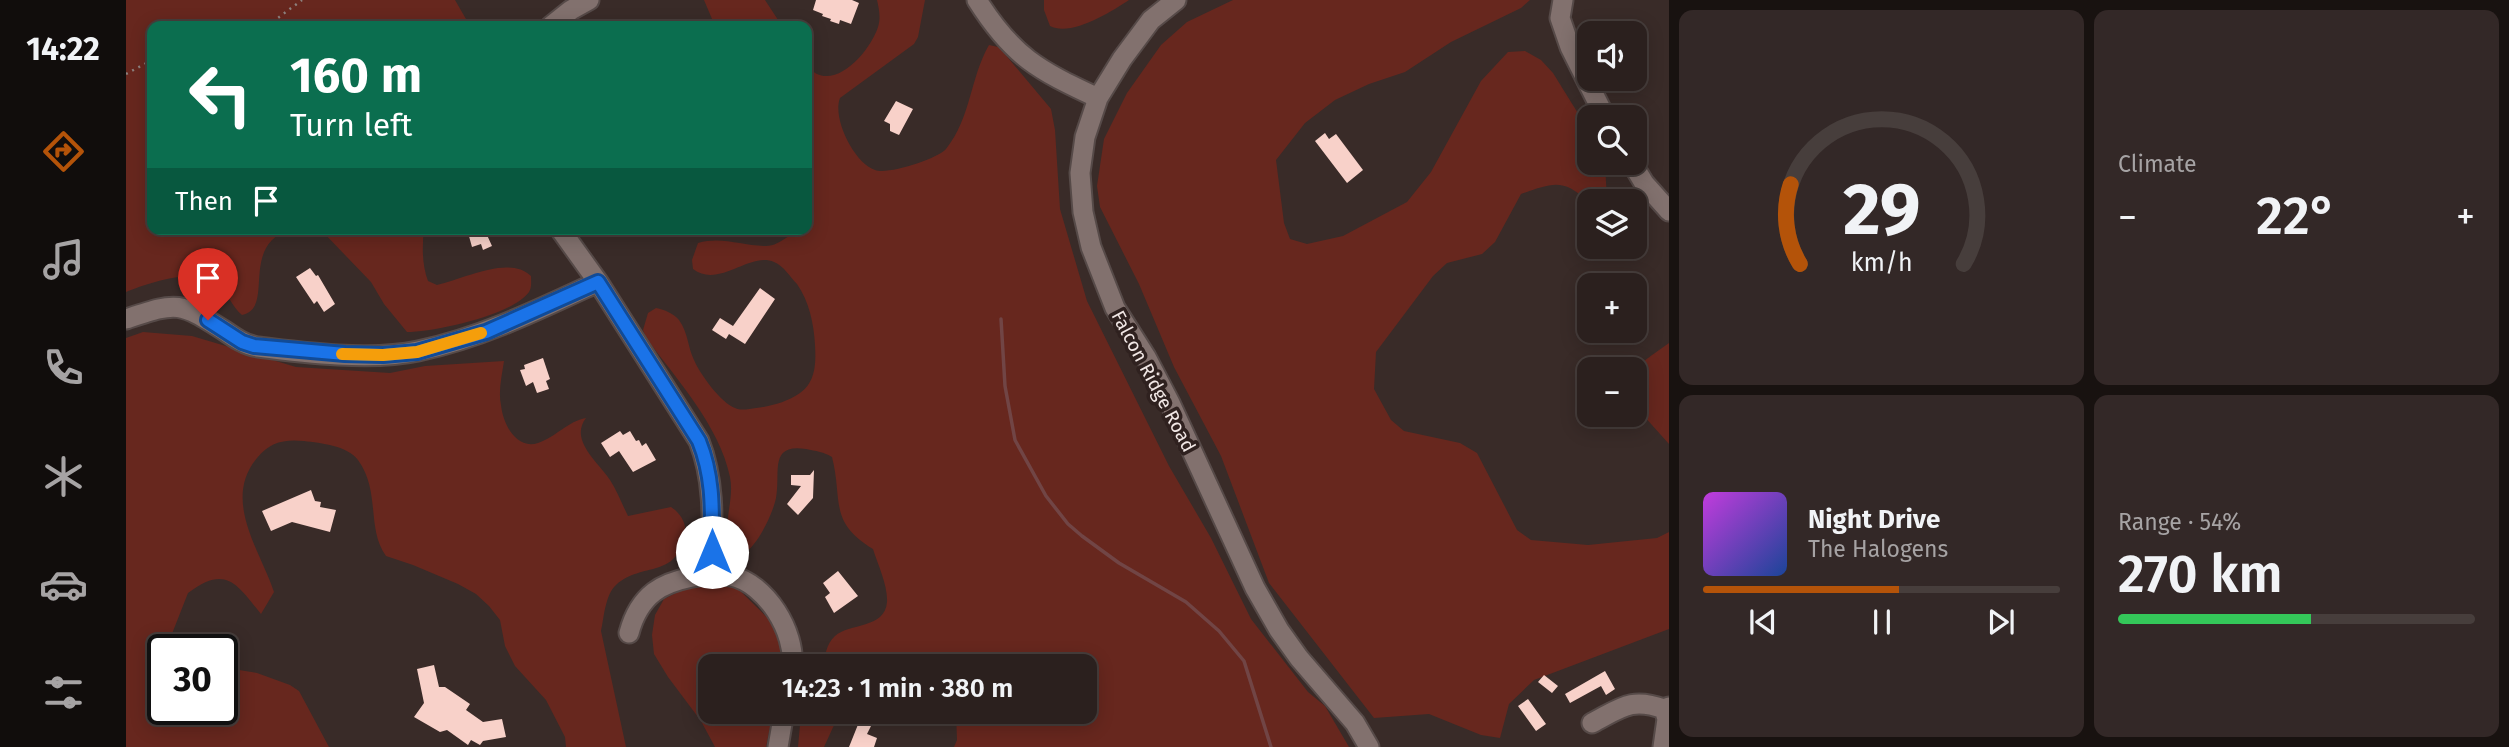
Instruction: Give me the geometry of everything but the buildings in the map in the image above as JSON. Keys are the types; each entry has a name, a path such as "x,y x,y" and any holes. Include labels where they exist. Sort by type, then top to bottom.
{"street":[{"path":"557,21 589,0"},
{"path":"977,0 1005,40 1023,57 1061,81 1098,98"},
{"name":"Falcon Ridge Road","path":"1176,0 1151,20 1098,98 1085,137 1080,173 1083,212 1091,247 1115,308 1146,357 1170,403 1255,588 1299,658 1355,723 1369,747"},
{"path":"1563,0 1560,18 1570,47 1599,105"},
{"path":"1639,175 1669,211"},
{"path":"565,235 673,397 703,451 712,487 711,574"},
{"path":"126,319 175,306 191,309 242,342 254,346 383,355 417,352 486,332 598,282"},
{"path":"629,633 634,615 654,592 707,573 733,576 745,582 776,609 790,640 791,654"},
{"path":"1592,723 1625,706 1638,703 1667,708 1662,747"},
{"path":"778,747 782,724"}],"path":[{"path":"274,21 302,0"},
{"path":"126,75 147,64"}],"shaded area":[{"path":"126,0 455,0 467,21 147,21 147,235 279,235 266,249 261,262 257,301 252,310 242,315 218,284 198,276 173,278 126,292"},
{"path":"704,0 765,0 779,21 713,21"},
{"path":"877,0 925,0 918,37 914,44 840,98 839,117 847,139 860,159 875,170 912,165 946,149 961,124 989,45 998,47 1004,53 1051,109 1055,130 1060,209 1087,301 1169,466 1211,538 1251,619 1308,692 1325,706 1349,747 954,747 957,740 956,724 1097,724 1097,654 825,654 835,636 880,617 885,611 887,596 873,549 849,529 843,519 832,457 823,453 794,448 781,455 776,498 765,527 747,551 731,553 727,525 731,486 725,458 707,422 646,338 643,330 648,313 656,308 677,318 701,373 729,405 737,409 779,403 800,393 809,383 815,358 812,321 801,291 784,269 765,260 713,275 693,269 692,260 698,243 707,241 766,246 792,235 812,235 812,70 828,76 849,67 867,48 880,17"},
{"path":"1044,0 1129,0 1091,22 1059,29 1050,26 1044,10"},
{"path":"1233,0 1530,0 1521,8 1451,42 1405,72 1369,84 1335,100 1305,123 1276,160 1284,223 1290,239 1307,244 1343,236 1407,202 1431,172 1481,81 1508,52 1525,51 1541,60 1553,73 1577,112 1577,175 1606,175 1606,189 1577,189 1577,193 1556,185 1521,194 1495,242 1482,254 1447,263 1433,276 1376,352 1374,389 1391,420 1404,431 1460,443 1477,453 1517,530 1531,540 1588,545 1657,538 1669,532 1669,629 1534,680 1509,704 1500,738 1481,735 1429,714 1374,718 1269,583 1221,456 1174,367 1139,284 1100,207 1097,186 1104,139 1127,93 1161,45 1187,22"},
{"path":"326,235 424,235 423,256 428,281 437,285 486,270 511,268 522,270 531,276 531,288 520,300 490,315 435,329 407,332 384,304 371,282"},
{"path":"143,332 192,336 296,367 390,373 425,366 504,361 501,405 508,427 517,439 523,443 538,443 573,422 586,418 581,434 583,443 610,480 628,516 671,507 680,515 685,526 681,548 674,558 657,568 626,578 612,589 609,595 601,631 626,747 566,747 565,737 546,700 515,666 505,646 500,620 489,606 476,594 458,584 386,556 376,534 369,485 358,460 348,451 334,446 297,440 284,441 267,448 247,474 243,491 247,525 274,592 261,614 230,581 212,580 188,593 172,634 147,634 147,725 238,725 239,670 257,673 299,691 329,747 126,747 126,338"},
{"path":"1669,343 1669,444 1647,419 1649,357"},
{"path":"728,579 783,633 781,654 698,654 698,717 654,654 652,635 655,615 664,599 682,590"},
{"path":"703,724 771,724 766,747 715,747"},
{"path":"835,724 824,747 798,747 800,725"}],"waterway":[{"path":"1001,319 1005,386 1015,440 1046,496 1068,524 1082,536 1119,563 1186,602 1219,631 1244,661 1271,747"}],"slow traffic":[{"path":"342,354 417,352 481,333"}],"route":[{"path":"208,320 242,342 254,346 345,354 417,352 486,332 598,282 699,441 712,487 712,552"}]}
